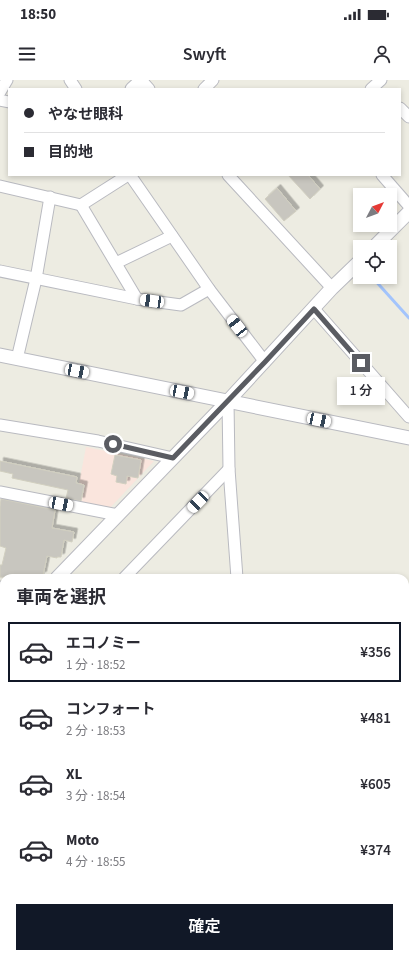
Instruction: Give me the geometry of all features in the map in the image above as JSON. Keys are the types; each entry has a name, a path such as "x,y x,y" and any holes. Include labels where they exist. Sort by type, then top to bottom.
{"street":[{"path":"0,92 7,80"},
{"path":"133,88 141,80 148,88"},
{"path":"205,88 213,80"},
{"path":"401,109 409,117"},
{"path":"82,205 127,176"},
{"path":"130,176 208,289 265,362"},
{"path":"383,176 409,206"},
{"path":"234,177 332,288"},
{"path":"0,186 82,205 137,299"},
{"path":"17,359 36,279 50,197"},
{"path":"381,240 409,212"},
{"path":"116,263 172,236"},
{"path":"61,574 228,402 332,288 353,268"},
{"path":"0,271 137,299 181,305 208,289"},
{"path":"314,309 409,417"},
{"path":"0,355 409,438"},
{"path":"228,402 229,469 237,574"},
{"path":"0,425 98,441 173,458"},
{"path":"128,574 229,469"},
{"path":"0,492 118,515"}],"shaded area":[{"path":"86,447 154,461 108,510 81,504 85,485 79,483"}],"building":[{"path":"289,176 309,176 320,189 310,199"},
{"path":"277,188 296,211 284,221 265,199"},
{"path":"115,455 141,460 138,478 127,476 126,484 116,482 117,476 111,474"},
{"path":"0,461 77,477 76,483 84,485 81,501 66,498 68,490 12,478 13,474 0,471"},
{"path":"1,499 55,510 52,528 74,532 72,542 64,540 61,557 57,558 47,556 43,574 0,574 0,565 2,565 6,548 0,546"}],"waterway":[{"path":"378,284 409,318"}],"route":[{"path":"113,444 173,458 228,402 314,309 361,363"}]}
